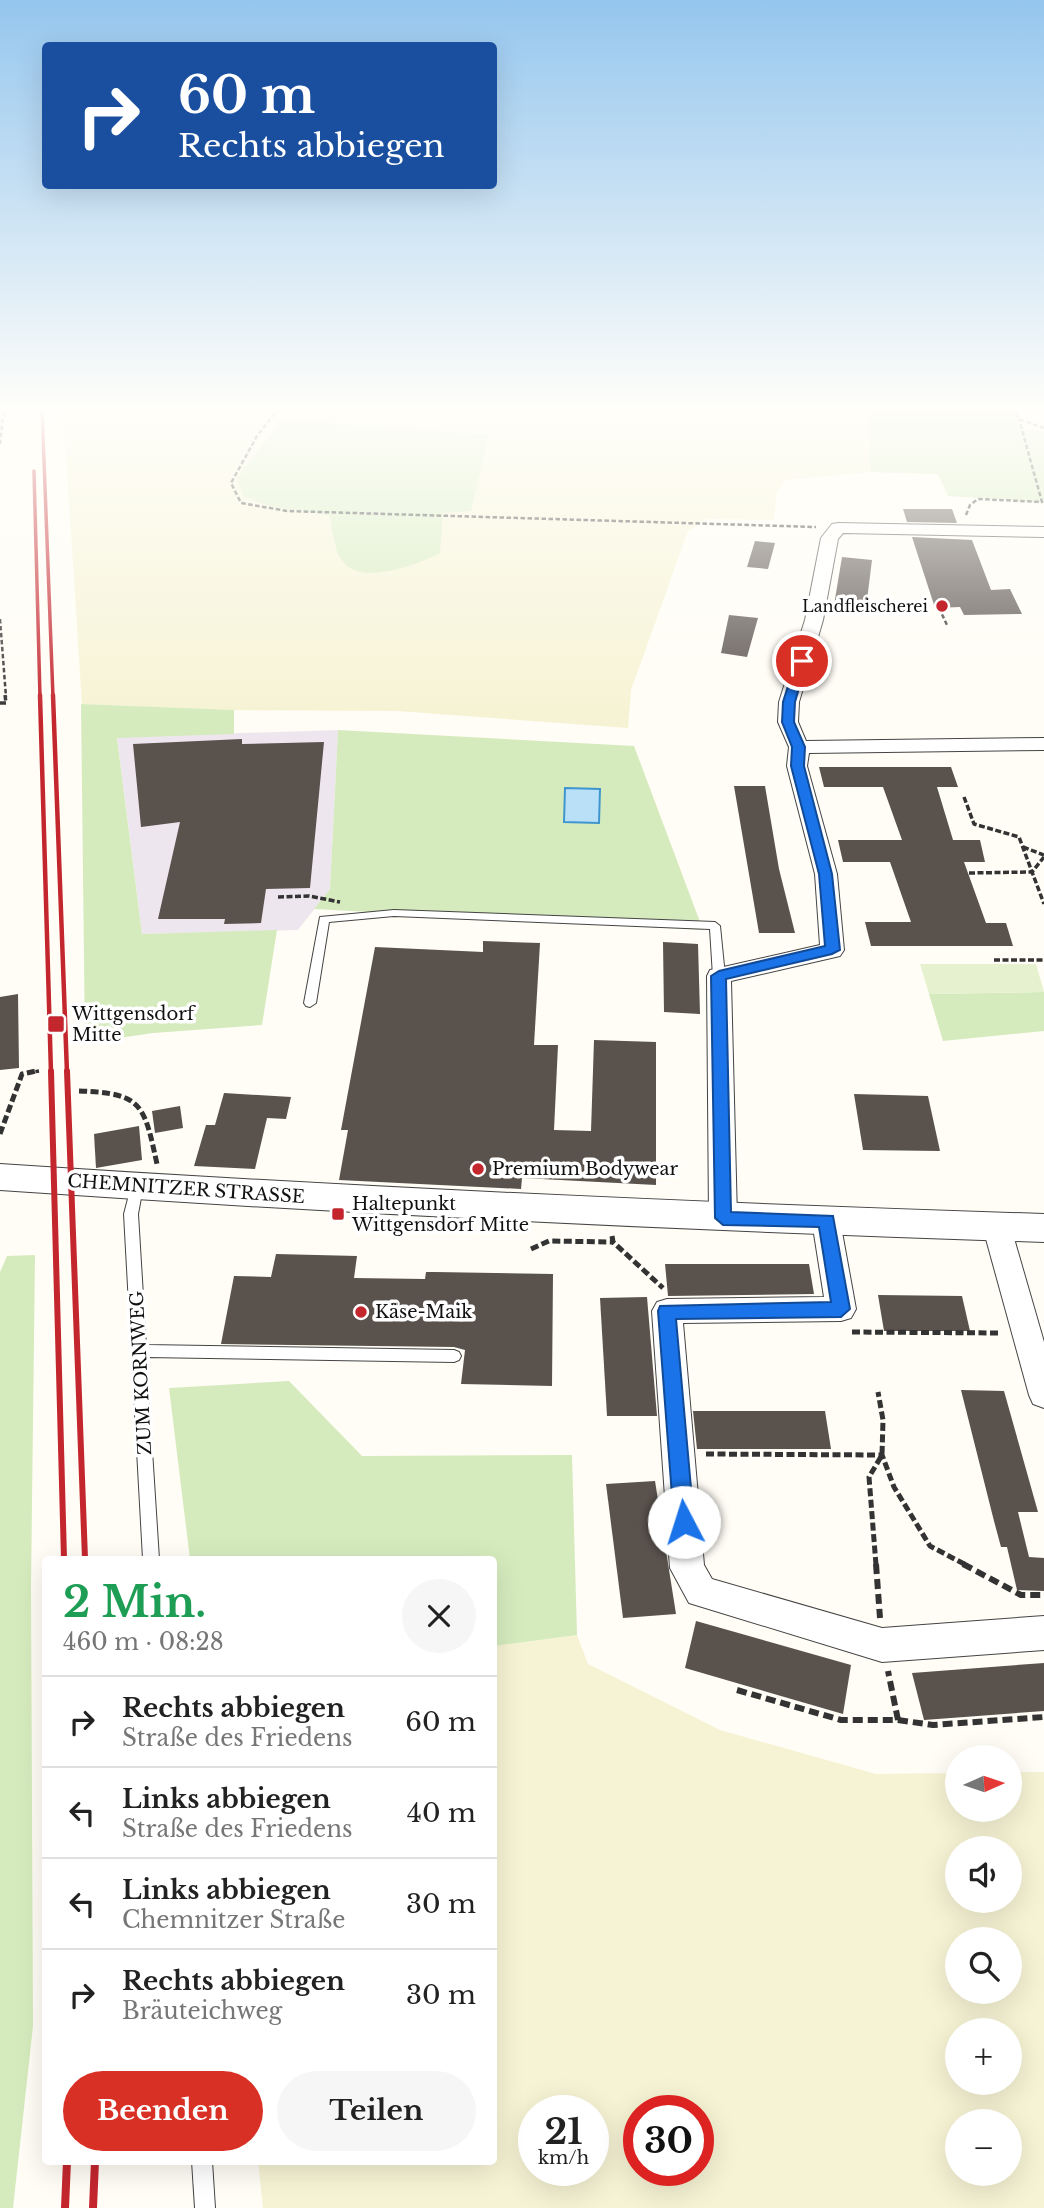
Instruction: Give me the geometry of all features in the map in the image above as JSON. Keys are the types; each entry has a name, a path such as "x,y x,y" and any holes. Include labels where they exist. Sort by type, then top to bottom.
{"street":[{"path":"723,1218 719,976 832,950 826,874 797,766 799,747 788,722 789,702 814,620 830,538 838,528 1044,531"},
{"path":"799,747 1044,744"},
{"name":"CHEMNITZER STRASSE","path":"0,1177 612,1227 723,1218 1044,1228"},
{"path":"827,1221 841,1309 667,1311 687,1568 701,1592 882,1645 1044,1633"},
{"path":"997,1228 1044,1395"}],"lane":[{"path":"310,1003 324,919 394,913 715,926 719,976"},
{"name":"ZUM KORNWEG","path":"150,1188 131,1214 151,1556"},
{"path":"141,1351 454,1356"},
{"path":"202,2165 205,2208"}],"path":[{"path":"289,511 621,519 838,528"},
{"path":"967,511 965,517 970,530"},
{"path":"939,608 947,625"},
{"path":"0,618 6,703 0,703"},
{"path":"964,797 974,824 1019,837 1044,904"},
{"path":"1022,846 1044,856 1032,872"},
{"path":"970,873 1032,872"},
{"path":"994,960 1044,960"},
{"path":"0,1134 22,1074 39,1071"},
{"path":"79,1091 106,1091 130,1096 141,1105 149,1124 150,1188"},
{"path":"531,1249 549,1241 612,1227 662,1284 667,1311"},
{"path":"852,1332 1026,1333"},
{"path":"878,1392 883,1420 882,1455 894,1487 930,1546 1021,1595 1044,1595"},
{"path":"696,1454 882,1455"},
{"path":"882,1455 869,1477 882,1645 898,1720"},
{"path":"737,1690 841,1720 898,1720 933,1725 1044,1717"}],"shaded area":[{"path":"70,511 775,511 774,520 707,519 688,531 631,690 628,728 397,711 226,710 82,704","holes":["443,513 440,553 340,560 329,515"]},
{"path":"338,730 330,889 298,930 142,934 117,737"},
{"path":"577,1635 588,1664 720,1730 876,1774 945,1773 945,1822 1022,1822 1022,1772 1044,1772 1044,2208 263,2208 258,2165 497,2165 497,1646"}],"green space":[{"path":"302,511 470,511 443,513 440,553 405,567 377,573 352,569 343,562 334,540 329,515"},
{"path":"81,704 234,710 234,734 117,738 142,934 277,930 262,1025 153,1033 85,1043"},
{"path":"338,730 634,746 703,930 314,909 330,889"},
{"path":"920,964 1036,964 1044,992 929,994"},
{"path":"1044,992 1044,1031 943,1041 929,994"},
{"path":"35,1255 31,1586 33,2026 13,2208 0,2208 0,1272 7,1256"},
{"path":"289,1381 362,1456 572,1455 577,1635 497,1646 497,1556 190,1556 169,1388"}],"water":[{"path":"565,788 600,789 599,823 564,822"}],"building":[{"path":"904,511 953,511 957,523 907,522"},
{"path":"912,537 972,540 991,590 1010,589 1022,614 964,615 960,607 935,608"},
{"path":"755,541 775,543 768,569 747,567"},
{"path":"842,557 872,560 866,608 834,605"},
{"path":"729,615 758,618 747,657 721,653"},
{"path":"242,739 242,744 324,742 310,888 266,889 261,923 224,924 225,919 158,919 180,822 141,827 133,744"},
{"path":"819,767 951,767 958,787 937,787 953,840 980,840 985,862 964,862 986,923 1006,923 1013,946 871,946 865,922 911,922 890,862 843,862 838,840 902,840 883,787 824,787"},
{"path":"734,786 765,786 779,869 795,933 759,933"},
{"path":"483,941 540,943 534,1045 558,1045 554,1130 591,1131 594,1040 656,1042 656,1185 522,1178 521,1189 339,1180 348,1130 341,1130 375,947 483,952"},
{"path":"663,942 698,944 700,1014 664,1012"},
{"path":"18,994 19,1068 0,1070 0,997"},
{"path":"224,1093 291,1097 286,1119 267,1118 255,1169 194,1166 206,1125 215,1125"},
{"path":"854,1094 928,1096 940,1151 863,1150"},
{"path":"180,1106 183,1128 155,1133 152,1111"},
{"path":"139,1126 142,1160 96,1168 94,1134"},
{"name":"Käse-Maik","path":"276,1254 357,1256 354,1278 425,1279 426,1272 553,1274 552,1386 461,1384 465,1350 454,1347 221,1344 234,1276 271,1277"},
{"path":"665,1264 809,1264 814,1294 668,1296"},
{"path":"878,1295 962,1296 970,1331 884,1331"},
{"path":"647,1297 657,1416 607,1416 600,1298"},
{"path":"961,1390 1004,1391 1038,1512 1018,1512 1029,1557 1044,1558 1044,1591 1017,1590 1007,1547 1001,1547"},
{"path":"693,1411 825,1411 831,1449 697,1449"},
{"path":"655,1481 676,1614 623,1618 606,1484"},
{"path":"696,1621 851,1665 843,1714 685,1668"},
{"path":"1044,1663 1044,1711 924,1720 912,1673"}],"railway":[{"path":"35,511 40,697"},
{"path":"46,511 53,697"},
{"path":"40,695 51,1073"},
{"path":"53,695 67,1073"},
{"path":"51,1071 64,1556"},
{"path":"67,1071 85,1556"},
{"path":"65,2208 67,2165"},
{"path":"93,2208 95,2165"}],"place":[{"name":"Landfleischerei","path":"942,606"},
{"name":"Wittgensdorf Mitte","path":"56,1024"},
{"name":"Premium Bodywear","path":"478,1169"},
{"name":"Haltepunkt Wittgensdorf Mitte","path":"338,1214"},
{"name":"Käse-Maik","path":"361,1312"}],"route":[{"path":"684,1522 667,1311 841,1309 827,1221 723,1218 719,976 832,950 826,874 797,766 799,747 788,722 789,702 802,661"}]}
